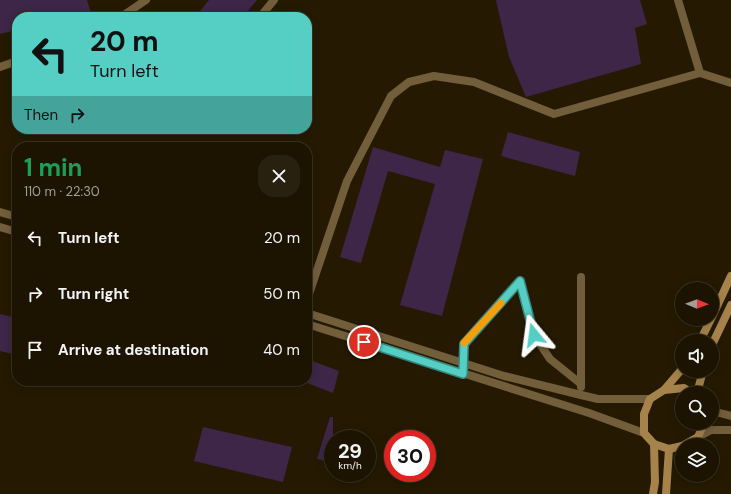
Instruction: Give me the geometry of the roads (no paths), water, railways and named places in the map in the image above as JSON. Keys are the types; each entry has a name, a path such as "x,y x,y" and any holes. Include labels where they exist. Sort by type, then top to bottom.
{"street":[{"path":"129,12 146,0"},
{"path":"264,12 274,0"},
{"path":"678,0 700,73"},
{"path":"0,67 12,63"},
{"path":"312,285 347,181 391,96 408,82 434,76 474,82 554,114 700,73 731,83"},
{"path":"0,212 12,216"},
{"path":"0,227 12,231"},
{"path":"719,301 731,276"},
{"path":"581,277 581,395"},
{"path":"463,374 464,344 520,281 534,335 550,359 581,384"},
{"path":"717,334 731,305"},
{"path":"312,315 504,376 598,399 650,399 664,390 675,377"},
{"path":"312,326 589,413 644,433 654,444 669,449 675,447"},
{"path":"664,390 675,389"},
{"path":"644,433 644,414 650,399"},
{"path":"719,413 731,416"},
{"path":"698,437 701,430"},
{"path":"698,437 711,430 731,430"},
{"path":"653,494 655,482 654,444"},
{"path":"666,494 669,449"}]}
